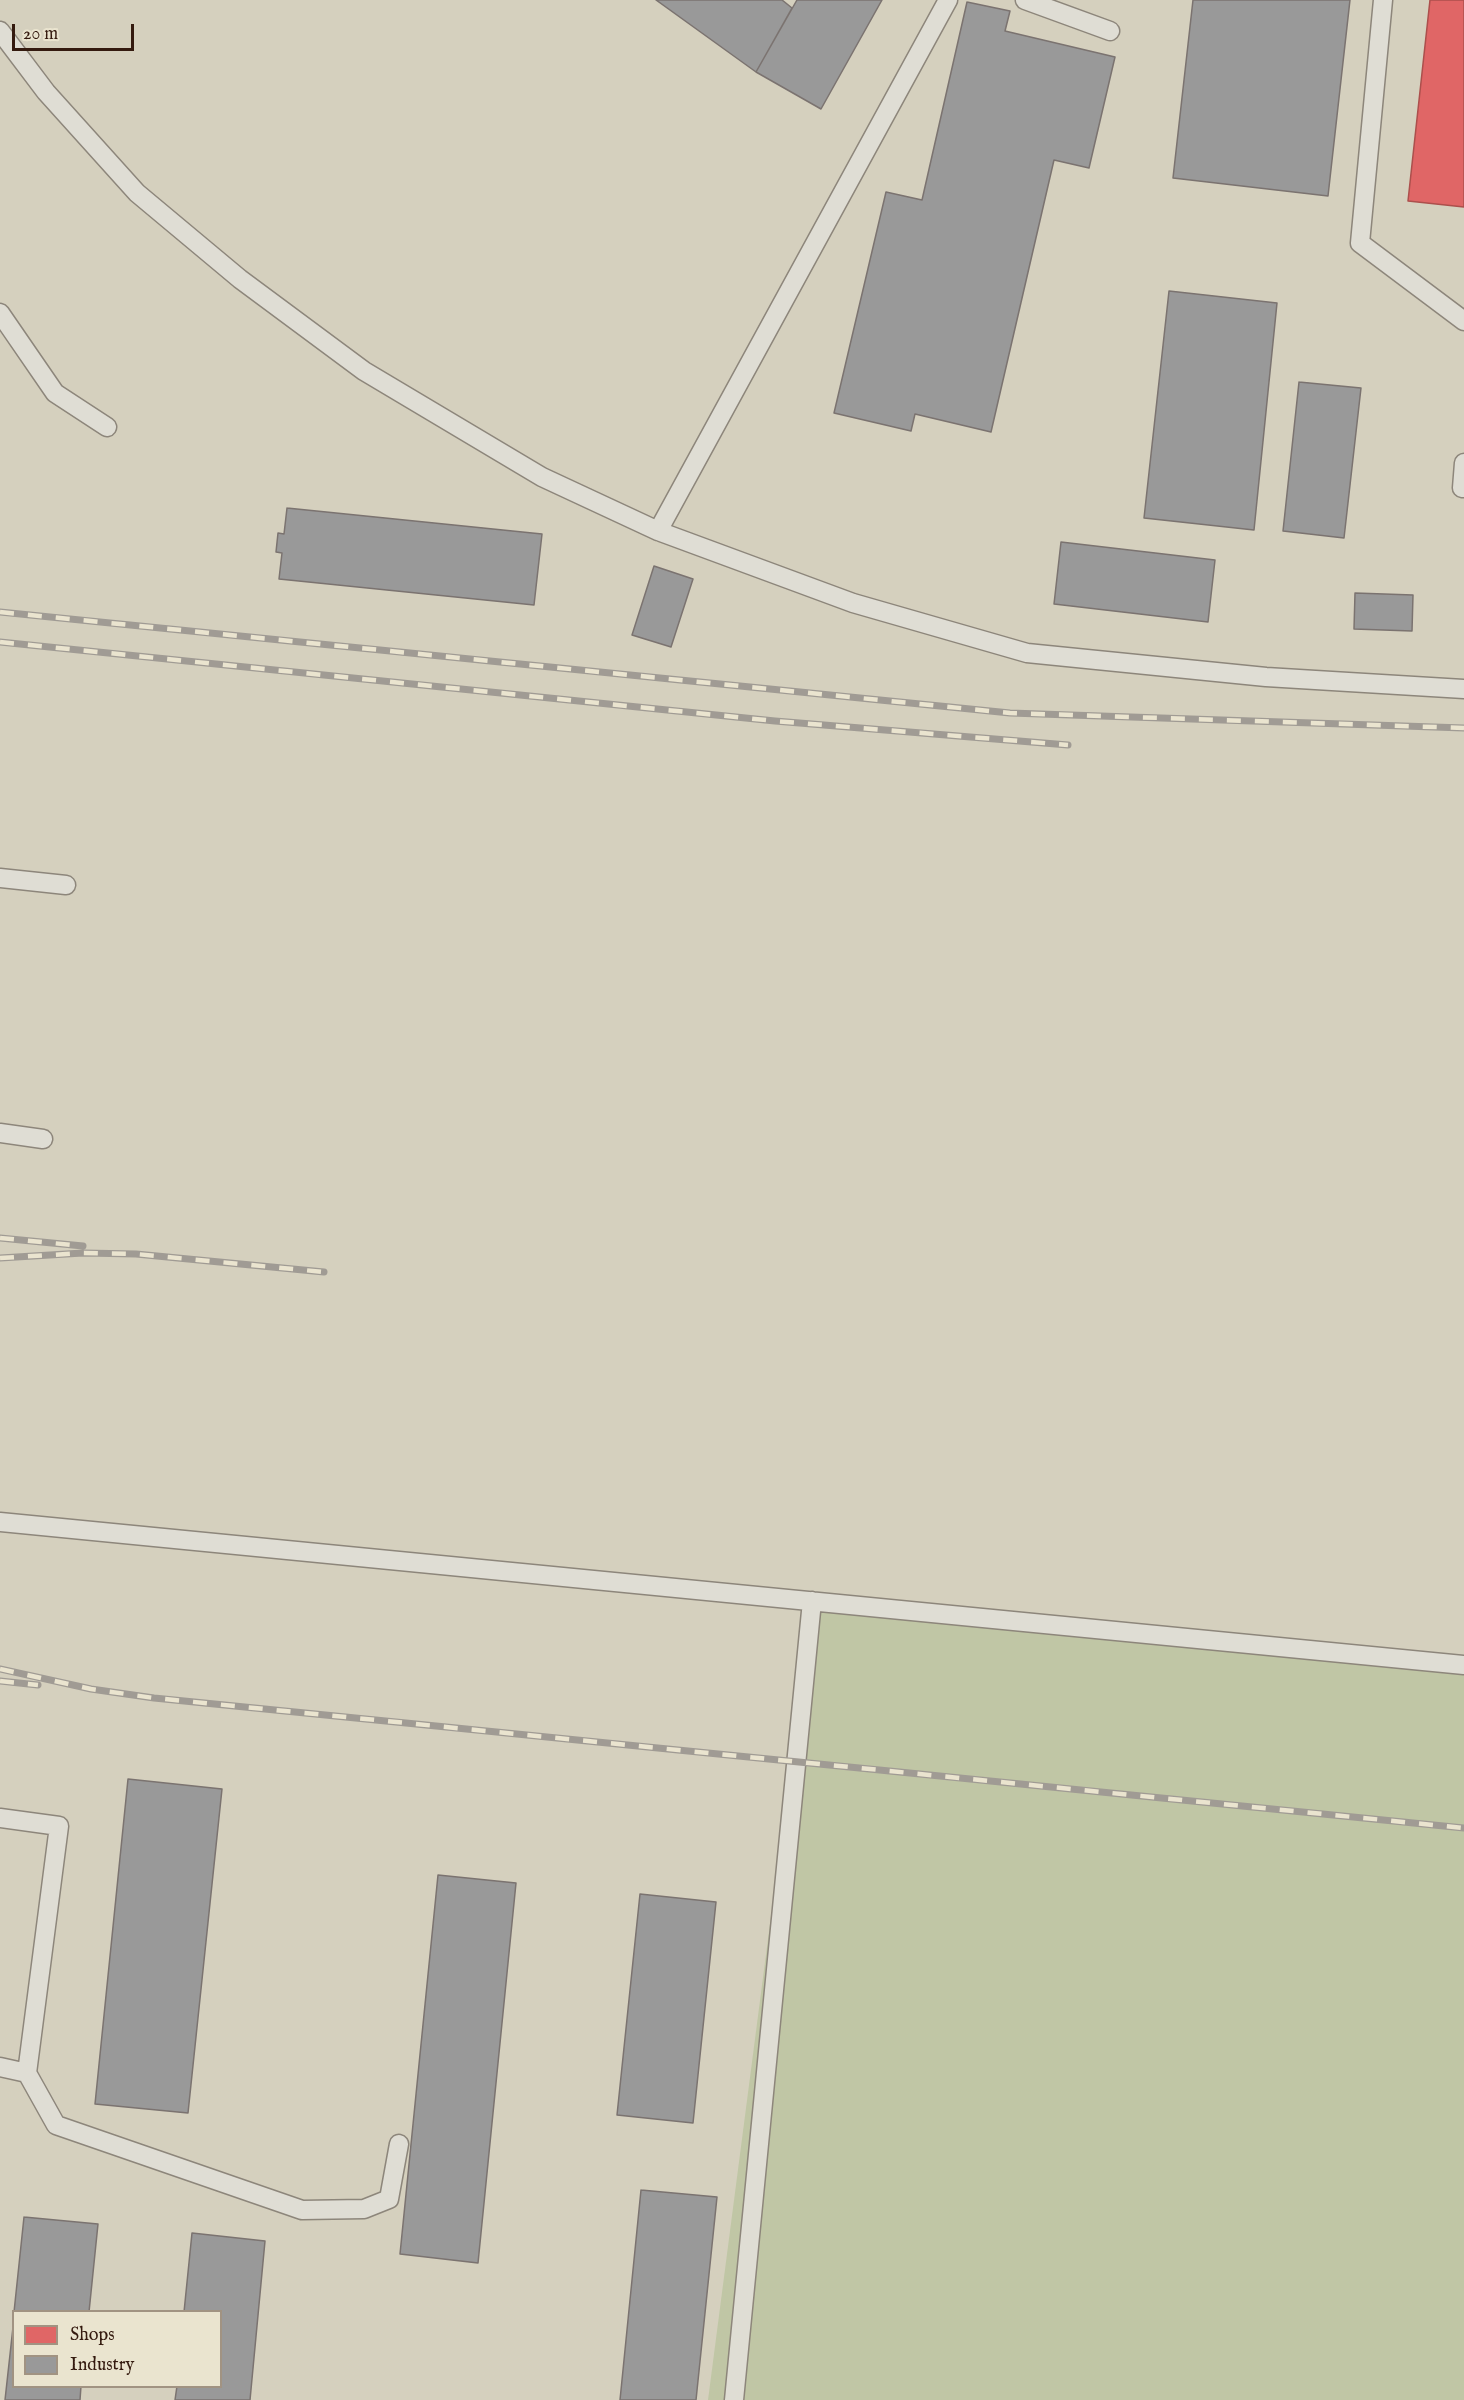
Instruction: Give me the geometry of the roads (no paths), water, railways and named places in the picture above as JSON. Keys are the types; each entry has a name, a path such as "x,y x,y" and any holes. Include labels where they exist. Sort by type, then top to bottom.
{"lane":[{"path":"658,531 948,0"},
{"path":"1025,0 1110,31"},
{"path":"1383,0 1359,243 1464,321"},
{"path":"0,31 46,93 137,193 240,279 364,371 542,477 658,531 853,603 1027,653 1266,677 1464,689"},
{"path":"0,313 56,393 107,427"},
{"path":"1464,464 1462,488 1464,488"},
{"path":"0,878 66,885"},
{"path":"0,1133 43,1139"},
{"path":"0,1522 1464,1665"},
{"path":"734,2400 812,1602"},
{"path":"0,1818 59,1826 27,2073 56,2125 302,2210 364,2209 389,2199 399,2144"},
{"path":"0,2067 27,2073"}],"railway":[{"path":"0,612 1010,713 1464,728"},
{"path":"0,642 775,721 1068,745"},
{"path":"0,1238 83,1246"},
{"path":"0,1258 83,1253 136,1254 324,1272"},
{"path":"0,1669 91,1689 154,1698 1464,1828"},
{"path":"0,1681 38,1685"}]}
